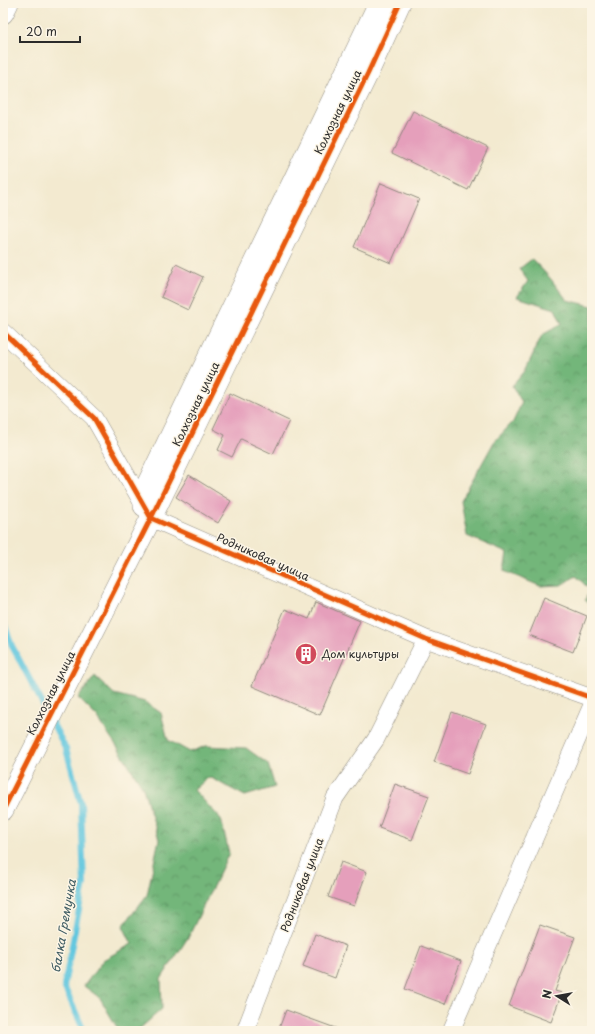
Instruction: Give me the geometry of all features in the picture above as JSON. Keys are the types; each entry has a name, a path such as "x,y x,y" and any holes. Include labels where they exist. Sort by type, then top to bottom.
{"street":[{"path":"3,13 8,3"},
{"name":"Колхозная улица","path":"148,512 147,485 379,3"},
{"name":"Колхозная улица","path":"4,804 58,702 148,512 368,73 400,3"},
{"path":"3,332 94,418 148,512"},
{"name":"Родниковая улица","path":"148,512 426,639 592,698"},
{"name":"Родниковая улица","path":"245,1031 336,798 376,739 426,639"},
{"path":"451,1031 592,705"}],"green space":[{"path":"532,259 550,278 567,300 592,306 592,606 585,600 590,590 576,576 561,585 540,586 504,571 507,553 467,536 461,501 494,442 513,422 522,402 512,386 525,371 542,335 562,324 555,309 517,297 528,281 519,269"},
{"path":"95,676 114,694 145,702 161,713 168,740 190,752 206,746 246,748 268,764 275,787 245,796 209,777 194,790 221,819 229,853 189,936 161,979 162,1009 137,1031 119,1031 100,998 84,986 103,960 132,944 123,926 147,895 159,839 143,788 97,717 78,698"}],"building":[{"path":"413,111 488,148 468,190 392,153"},
{"path":"381,183 419,199 391,263 354,247"},
{"path":"176,264 203,277 188,310 161,297"},
{"path":"230,393 289,421 273,454 241,439 232,457 218,450 225,435 213,429"},
{"path":"189,475 231,501 218,523 176,497"},
{"path":"544,598 587,616 573,652 529,635"},
{"name":"Дом культуры","path":"316,602 360,621 320,715 252,686 285,609 309,619"},
{"path":"452,712 486,724 468,774 434,762"},
{"path":"395,784 429,796 412,840 379,828"},
{"path":"341,862 367,872 354,906 328,897"},
{"path":"540,925 575,937 555,991 562,993 551,1022 509,1006"},
{"path":"315,934 346,946 335,978 303,966"},
{"path":"421,946 461,961 445,1004 405,989"},
{"path":"286,1010 338,1029 338,1031 278,1031"}],"waterway":[{"name":"балка Гремучка","path":"3,620 12,646 47,712"},
{"name":"балка Гремучка","path":"52,722 66,749 81,804 84,884 64,986 84,1031"}],"cycle path":[{"path":"3,810 151,518 368,73 400,3"},
{"path":"3,332 94,418 151,518 426,639 592,698"}],"place":[{"name":"Дом культуры","path":"306,654"}]}
